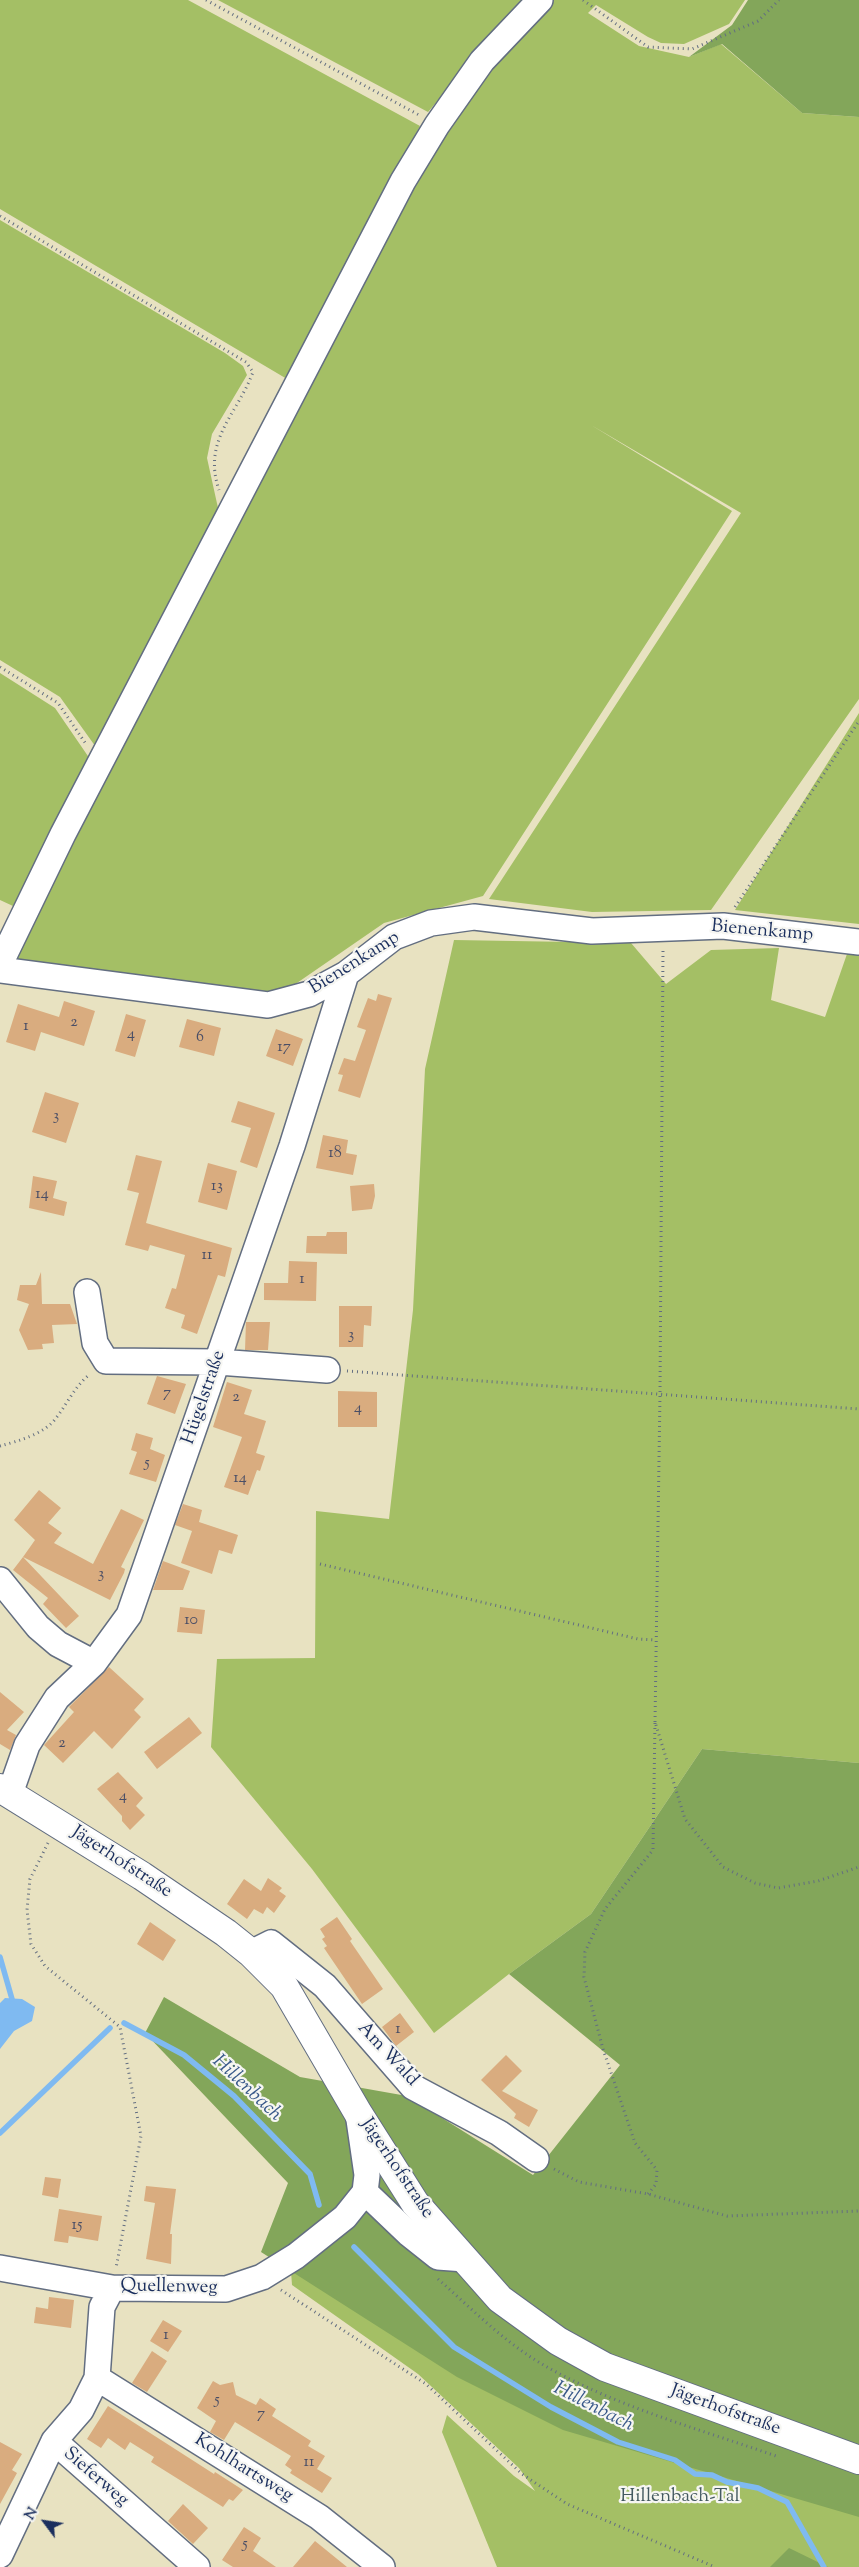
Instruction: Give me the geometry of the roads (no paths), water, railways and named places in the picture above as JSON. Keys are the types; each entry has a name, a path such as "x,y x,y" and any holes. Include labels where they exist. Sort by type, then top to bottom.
{"main road":[{"name":"Jägerhofstraße","path":"4,1790 226,1933 251,1953 284,1986 358,2113 415,2203 500,2299 558,2341 605,2367 859,2460"}],"street":[{"path":"0,964 32,895 402,180 437,125 482,61 540,0"},
{"name":"Bienenkamp","path":"0,970 268,1005 309,994 346,974 394,937 431,923 474,917 592,930 663,926 723,926 859,942"},
{"name":"Hügelstraße","path":"4,1790 14,1782 27,1746 57,1698 94,1662 129,1615 292,1146 346,974"},
{"path":"87,1292 95,1343 106,1362 218,1362 327,1370"},
{"path":"0,1580 38,1627 58,1644 94,1662"},
{"name":"Am Wald","path":"251,1953 271,1943 324,1986 413,2087 499,2133 536,2159"},
{"path":"358,2113 367,2175 365,2192 408,2234 438,2257 465,2259"},
{"name":"Quellenweg","path":"0,2268 112,2288 226,2289 262,2278 296,2256 345,2217 365,2192"},
{"name":"Sieferweg","path":"112,2288 102,2307 98,2378 81,2410 54,2442 197,2567"},
{"name":"Kohlhartsweg","path":"98,2378 319,2516 382,2567"},
{"path":"0,2555 54,2442"}],"water":[{"path":"5,1998 22,1999 35,2007 32,2021 14,2031 0,2049 0,2003"}],"waterway":[{"path":"0,1957 12,1999"},
{"name":"Hillenbach","path":"124,2023 184,2055 234,2096 310,2174 319,2205"},
{"name":"Hillenbach","path":"0,2133 110,2028"},
{"name":"Hillenbach","path":"354,2247 454,2347 551,2407 618,2442 675,2460 695,2474 712,2475 727,2482 758,2488 787,2502 824,2567"}],"park label":[{"name":"Hillenbach-Tal","path":"680,2498"}]}
